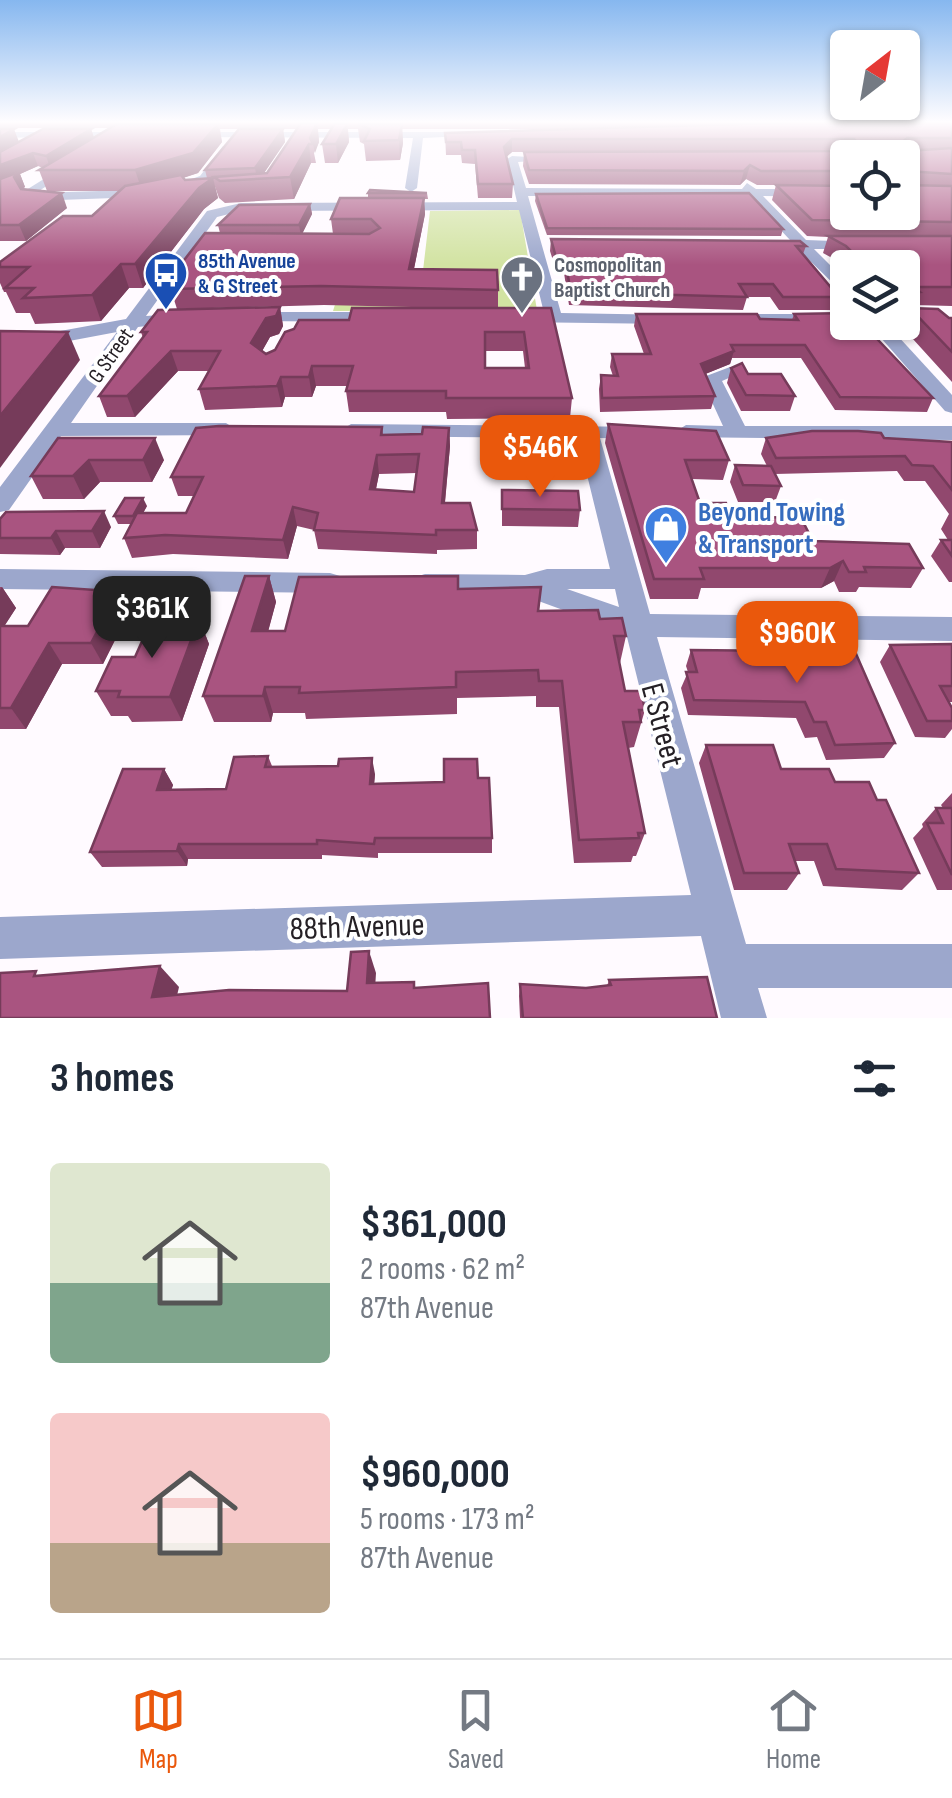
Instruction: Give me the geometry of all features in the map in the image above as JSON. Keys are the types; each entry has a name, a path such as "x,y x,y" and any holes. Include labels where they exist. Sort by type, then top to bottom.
{"street":[{"path":"15,185 45,170"},
{"path":"65,170 29,192 32,197 137,197 187,187 204,178 210,170"},
{"path":"411,188 413,170"},
{"path":"511,170 541,243 554,318"},
{"path":"525,197 528,174"},
{"path":"735,175 830,272"},
{"path":"194,193 210,192"},
{"path":"525,197 830,193"},
{"name":"G Street","path":"0,504 212,214 222,210 327,214 525,197"},
{"path":"190,243 207,243"},
{"path":"750,244 869,245"},
{"path":"10,348 133,323 212,317 296,325 395,317"},
{"path":"500,318 830,319"},
{"path":"891,340 952,408"},
{"path":"10,348 116,347"},
{"path":"730,373 710,378 737,432"},
{"path":"56,429 244,430"},
{"path":"319,430 952,433"},
{"name":"E Street","path":"587,432 713,915 744,1018"},
{"path":"0,462 32,461"},
{"path":"0,579 524,585 548,579 624,580"},
{"path":"524,585 637,625 952,629"},
{"name":"88th Avenue","path":"0,938 713,915"},
{"path":"730,966 952,966"}],"green space":[{"path":"520,210 537,310 333,311 343,279 422,279 430,211"}],"building":[{"path":"269,170 294,170 290,177 220,181 214,177 267,173"},
{"path":"477,170 509,170 513,184 478,184"},
{"path":"529,170 745,170 529,170"},
{"path":"758,170 830,170 761,171"},
{"path":"920,170 952,170 952,174 920,172"},
{"path":"19,172 14,177 21,189 62,193 19,225 0,225 0,179"},
{"path":"181,175 185,180 213,178 199,188 135,264 121,264 92,295 23,298 34,288 5,288 29,267 0,267 0,262 63,216 92,216 125,186"},
{"path":"776,185 830,186 830,220 812,220"},
{"path":"920,185 952,186 952,222 920,222"},
{"path":"370,190 427,193 368,193"},
{"path":"749,193 783,229 547,228 536,194"},
{"path":"340,198 424,198 409,269 497,270 498,290 321,286 171,289 178,281 168,281 205,233 369,234 380,228 371,219 331,219"},
{"path":"310,204 299,225 218,225 239,205"},
{"path":"828,236 952,236 952,287 920,287 920,250 850,250"},
{"path":"551,239 800,241 806,246 796,246 830,286 830,297 783,297 773,284 739,284 747,297 571,292 565,261 557,261"},
{"path":"280,307 276,316 266,318 251,343 266,354 275,350 285,332 294,329 299,320 349,320 352,308 551,308 572,398 446,398 446,391 346,391 353,366 312,366 309,377 281,377 277,386 199,389 220,351 171,351 127,396 99,396 147,332 141,332 158,310","holes":["485,332 524,332 529,368 485,368"]},
{"path":"920,308 938,309 952,318 952,352 920,318"},
{"path":"830,313 830,340 878,340 933,398 840,397 805,345 731,345 734,351 701,364 715,396 602,398 601,375 618,376 612,354 651,354 636,314 757,314 760,319 798,320 794,314"},
{"path":"0,331 68,332 0,416"},
{"path":"742,363 748,374 781,374 795,396 746,395 731,368"},
{"path":"608,424 716,431 729,460 685,460 700,503 726,503 729,512 757,512 759,517 801,518 813,541 909,544 923,568 864,567 866,572 849,572 843,561 830,568 700,568 704,579 654,579"},
{"path":"382,427 381,435 422,434 423,427 449,428 442,503 470,503 477,530 436,530 436,535 314,530 318,513 293,507 283,540 165,535 124,538 137,513 186,513 203,477 171,477 196,428","holes":["419,454 414,492 370,489 377,455"]},
{"path":"812,431 858,431 881,433 884,438 952,442 952,490 933,466 912,465 905,456 776,458 766,438"},
{"path":"58,438 155,438 143,460 89,460 73,476 31,476"},
{"path":"735,465 771,466 781,486 743,485"},
{"path":"502,490 578,491 580,510 502,509"},
{"path":"125,498 143,498 133,516 114,516"},
{"path":"104,511 92,531 56,531 51,538 0,538 0,519 6,512"},
{"path":"941,540 952,540 952,556"},
{"path":"245,576 269,576 252,631 285,631 299,577 458,576 458,589 541,587 538,611 598,610 600,619 622,618 626,636 614,636 625,691 641,691 645,710 639,710 641,722 623,722 645,833 638,833 639,838 579,840 562,681 539,681 538,670 456,672 456,687 299,693 300,687 265,687 263,696 203,696"},
{"path":"52,587 125,592 115,613 107,613 91,643 49,643 11,708 0,708 0,626 28,626"},
{"path":"152,619 199,619 170,697 118,697 120,691 96,691 112,657 135,657"},
{"path":"780,643 853,647 895,743 835,745 826,722 814,722 805,702 694,700 686,672 697,672 691,650 783,651"},
{"path":"952,644 952,686 940,686 952,708 952,721 927,721 890,645"},
{"path":"706,745 773,745 781,769 829,769 835,782 869,782 877,800 886,800 919,873 836,869 827,844 789,844 799,873 744,873"},
{"path":"268,756 265,767 338,766 339,759 372,758 370,784 444,782 444,759 477,759 478,778 489,778 492,838 375,838 374,844 317,840 317,844 179,844 177,851 90,852 123,769 164,769 157,790 226,789 234,757"},
{"path":"936,808 952,808 952,875 927,823 943,823"},
{"path":"369,951 367,983 414,982 414,988 488,983 490,1018 0,1018 0,973 36,971 34,976 160,966 152,997 229,990 347,991 351,952"},
{"path":"707,977 717,1018 523,1018 520,984 586,988 611,985 609,980"}],"place":[{"name":"85th Avenue & G Street","path":"166,311"},
{"name":"Cosmopolitan Baptist Church","path":"522,315"},
{"name":"Beyond Towing & Transport","path":"666,565"}]}
